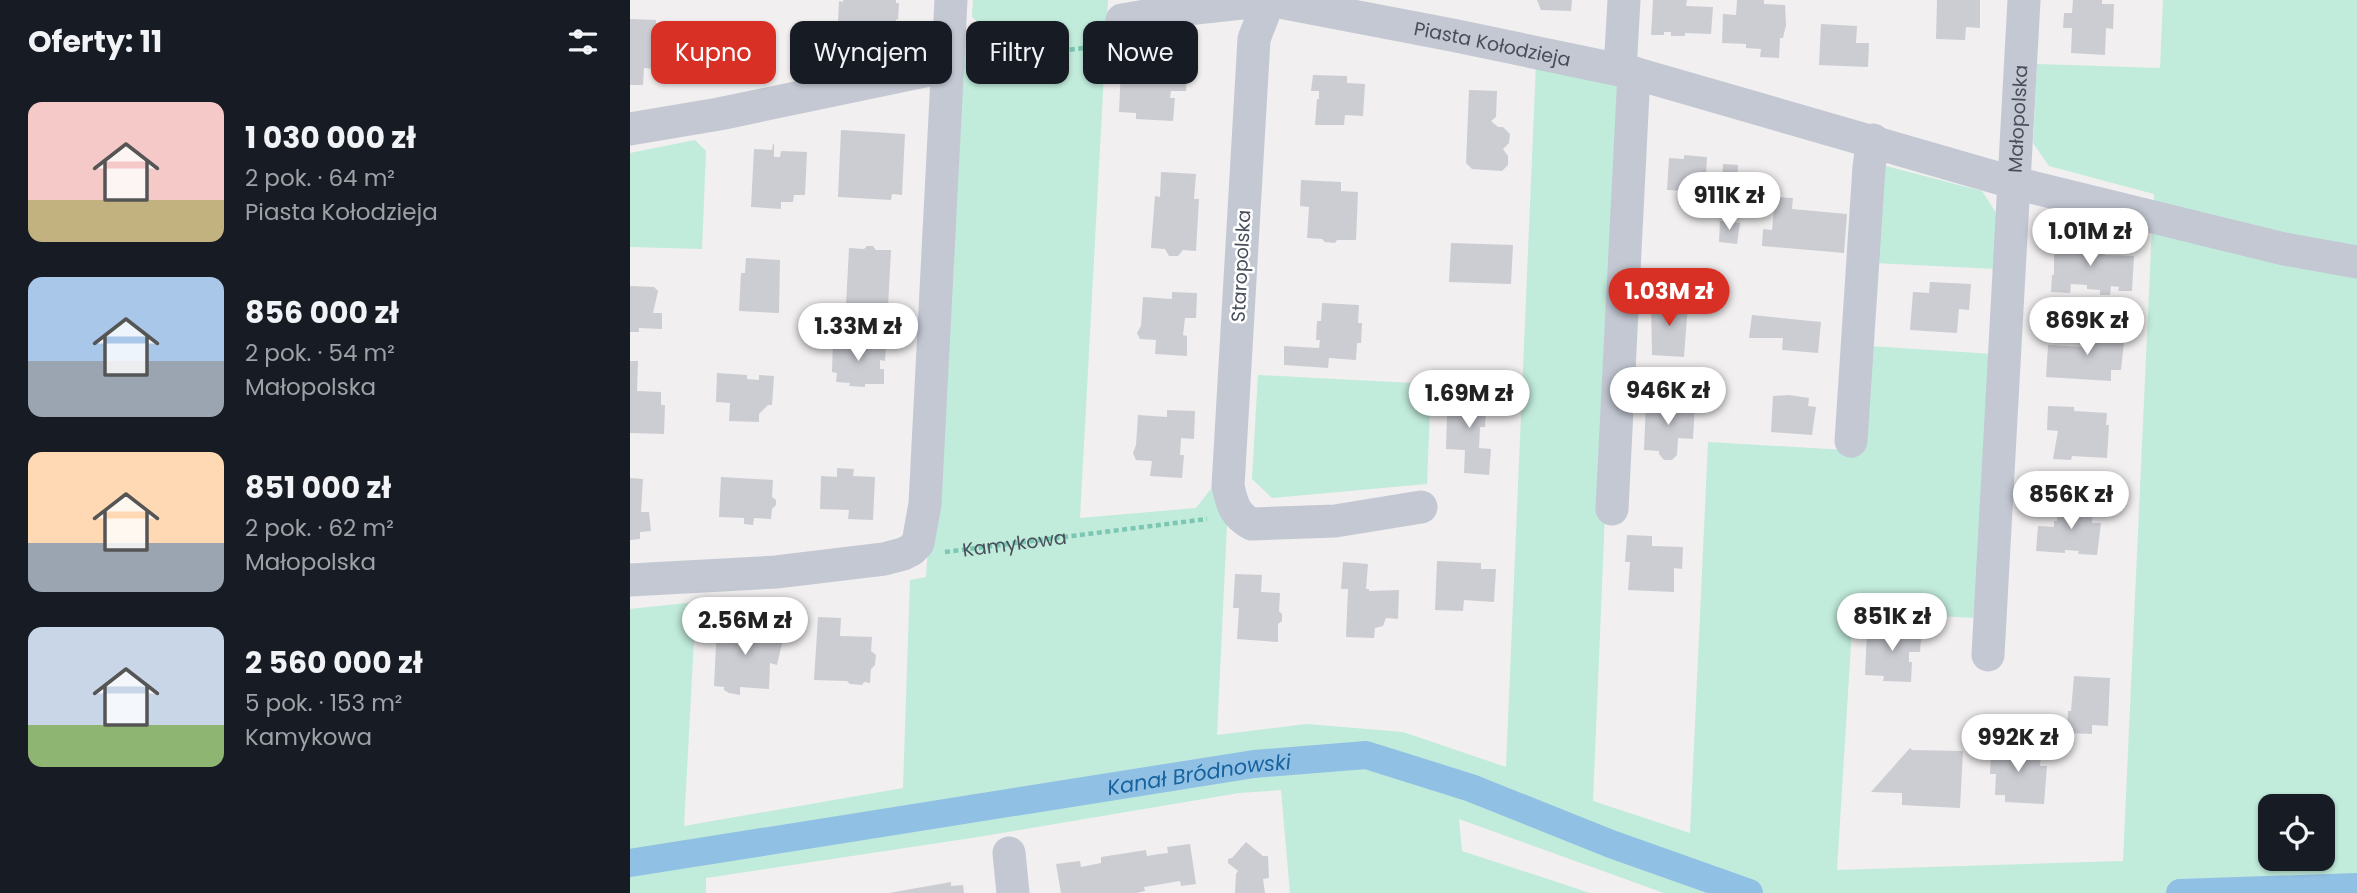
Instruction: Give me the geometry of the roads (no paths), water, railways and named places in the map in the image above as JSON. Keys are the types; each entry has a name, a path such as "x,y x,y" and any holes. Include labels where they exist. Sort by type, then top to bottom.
{"street":[{"path":"950,21 951,0"},
{"name":"Piasta Kołodzieja","path":"1122,20 1187,9 1269,0 1627,71 2015,183 2284,248 2357,262"},
{"name":"Staropolska","path":"1269,0 1254,39 1228,486 1242,515 1335,522 1421,507"},
{"path":"1612,509 1627,71 1624,0"},
{"name":"Małopolska","path":"1988,655 2024,0"},
{"path":"630,129 719,114 862,84"},
{"path":"630,580 776,572 884,559 911,550 918,543 925,504 947,84"},
{"path":"1851,442 1872,140"},
{"path":"1009,853 1013,893"}],"waterway":[{"name":"Kanał Bródnowski","path":"630,863 1254,764 1366,755 1471,788 1611,844 1749,893"},
{"name":"Kanał Bródnowski","path":"2180,893 2357,887"}]}
